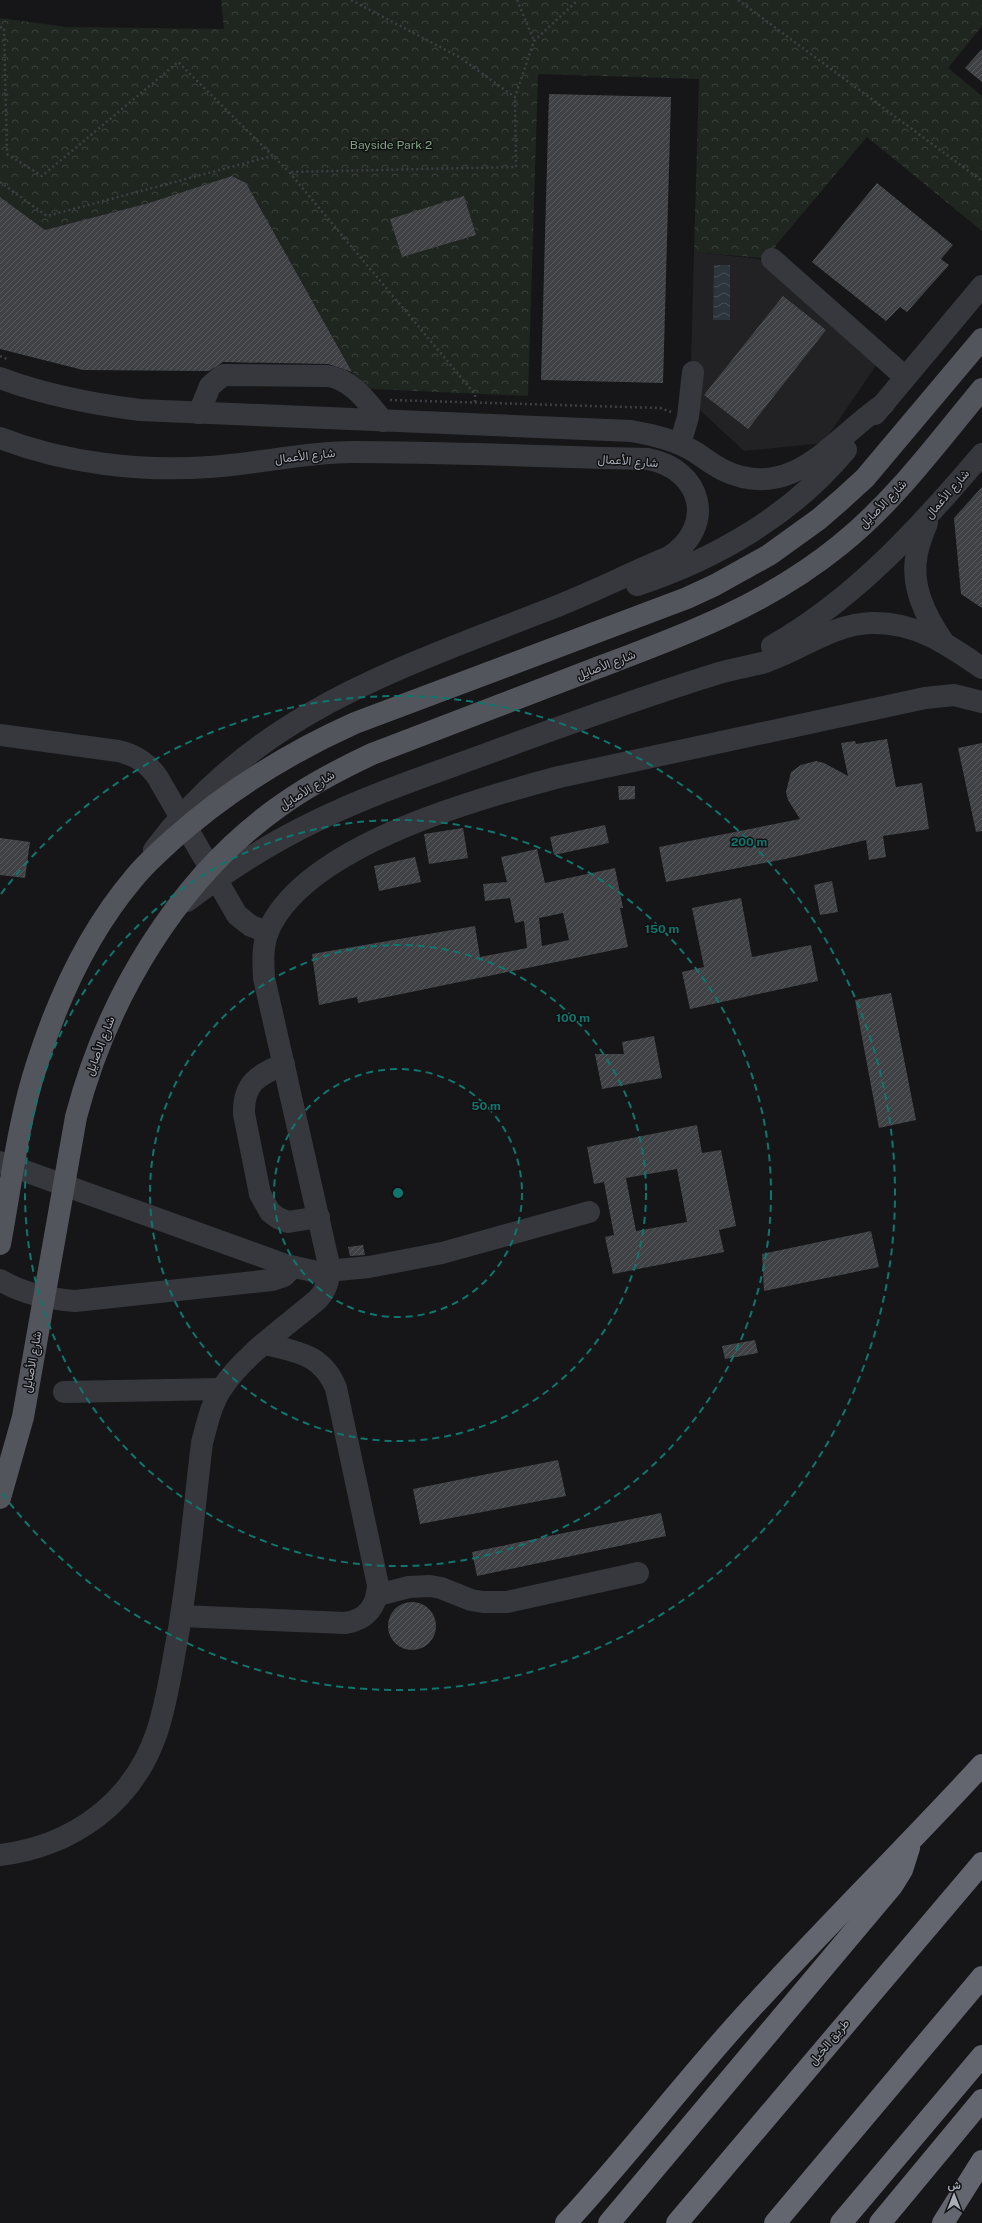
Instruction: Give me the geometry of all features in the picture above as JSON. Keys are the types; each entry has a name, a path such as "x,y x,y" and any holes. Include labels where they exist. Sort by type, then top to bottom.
{"highway":[{"path":"566,2223 735,2026 839,1914 910,1843 982,1765"},
{"path":"609,2223 892,1886 904,1866 910,1843"},
{"name":"طريق الخيل","path":"677,2223 982,1863"},
{"path":"775,2223 982,1977"},
{"path":"841,2223 982,2056"},
{"path":"880,2223 982,2100"},
{"path":"943,2223 982,2161"}],"main road":[{"path":"0,1244 25,1109 36,1065 50,1025 67,986 87,948 109,912 134,877 191,824 259,773 320,739 355,723 687,598 722,582 769,555 819,519 864,478 982,339"},
{"name":"شارع الأصايل","path":"0,1498 23,1416 76,1117 85,1085 108,1021 140,962 179,907 216,864 251,829 303,791 340,769 380,752 700,629 759,600 787,584 840,545 888,501 982,389"}],"street":[{"path":"772,259 905,377"},
{"path":"134,877 191,803 239,761 292,723 368,682 553,608 622,590 688,565 745,536 797,498 843,454 905,377 982,286"},
{"path":"680,444 688,417 693,372"},
{"path":"199,413 210,386 223,375 321,376 336,378 352,386 383,421"},
{"path":"0,378 44,392 107,406 199,413 631,431 664,438 680,444 724,470 739,476 754,478 785,475 797,471 820,457 863,418 884,404"},
{"name":"شارع الأعمال","path":"0,438 43,451 84,460 167,468 208,467 290,457 352,452 648,459 662,462 676,469 686,479 694,492 697,506 697,521 692,535 683,547 669,556 553,608"},
{"name":"شارع الأعمال","path":"718,673 786,638 828,609 881,565 929,517 982,454"},
{"path":"929,517 917,553 917,581 924,608 942,640"},
{"path":"179,907 245,860 298,830 353,804 532,737 718,673 763,662 826,633 848,626 872,623 896,625 942,640 982,668"},
{"path":"0,1855 47,1845 68,1836 92,1821 113,1803 131,1781 146,1758 157,1732 165,1705 181,1616 202,1443 207,1423 221,1389 250,1356 266,1344 322,1294 329,1281 330,1272 319,1217 264,978 263,960 268,932 281,910 294,894 320,872 343,857 425,820 491,796 559,777 925,698 954,695 982,702"},
{"path":"0,735 118,751 130,754 142,760 158,778 237,915 251,926 268,932"},
{"path":"284,1064 264,1072 254,1080 247,1090 244,1102 244,1114 260,1194 270,1212 278,1218 288,1222 298,1222 319,1217"},
{"path":"0,1162 292,1267 330,1272 369,1267 442,1252 589,1212"},
{"path":"0,1280 27,1293 51,1299 75,1301 272,1280 284,1276 292,1267"},
{"path":"181,1616 345,1623 360,1619 366,1615 372,1609 378,1595 375,1570 336,1388 332,1377 317,1361 308,1355 266,1344"},
{"path":"64,1392 221,1389"},
{"path":"378,1595 410,1587 430,1586 483,1602 507,1602 638,1573"}],"path":[{"path":"351,0 459,57 515,97"},
{"path":"517,0 534,40"},
{"path":"289,172 516,167 515,97 534,40 578,0"},
{"path":"738,0 982,181"},
{"path":"0,27 4,28 7,154 42,176 178,62 289,172 475,394 475,402 660,408 688,417"},
{"path":"0,182 47,216 272,156"}],"shaded area":[{"path":"694,252 759,259 877,364 823,443 744,451 690,401"}],"green space":[{"name":"Bayside Park 2","path":"221,0 982,0 982,26 948,68 982,96 982,231 867,137 776,245 772,259 694,252 699,79 538,74 528,396 371,389 354,375 246,183 149,203 45,230 0,197 0,18 66,27 224,29"}],"water":[{"path":"714,265 730,265 730,320 713,320"}],"building":[{"path":"982,49 982,82 965,68"},
{"path":"549,94 671,97 663,383 541,380"},
{"path":"232,176 246,183 352,372 328,364 223,362 209,371 83,370 0,349 0,197 45,230 149,203"},
{"path":"877,183 953,245 941,259 949,265 907,312 900,307 886,321 812,262"},
{"path":"464,196 476,235 402,257 390,219"},
{"path":"783,296 826,330 748,429 704,395"},
{"path":"982,487 982,608 961,594 954,518"},
{"path":"887,739 896,787 922,783 929,829 883,836 886,857 869,860 866,840 785,859 666,882 659,847 800,819 788,800 786,792 791,772 801,765 816,761 824,763 848,776 841,743 855,741 856,744"},
{"path":"982,743 982,831 976,832 958,748"},
{"path":"618,786 635,786 635,799 619,800"},
{"path":"605,825 609,843 554,855 550,837"},
{"path":"463,828 468,858 429,864 424,834"},
{"path":"0,838 30,842 25,878 0,875"},
{"path":"537,849 545,883 615,868 623,908 620,908 628,947 358,1003 357,997 319,1005 312,954 475,926 480,957 527,948 524,921 515,923 510,898 485,901 483,884 507,882 501,857","holes":["563,913 569,940 542,946 539,918"]},
{"path":"415,857 421,882 379,891 374,866"},
{"path":"832,881 838,912 820,915 814,885"},
{"path":"741,898 752,957 811,945 818,981 690,1009 682,972 704,967 692,908"},
{"path":"891,993 916,1120 879,1128 855,1000"},
{"path":"654,1036 662,1078 602,1089 595,1054 624,1054 622,1042"},
{"path":"697,1125 702,1153 721,1150 736,1226 719,1230 724,1252 613,1274 605,1237 614,1235 604,1182 594,1184 587,1147","holes":["677,1169 687,1222 636,1231 626,1178"]},
{"path":"871,1231 879,1267 764,1291 762,1254"},
{"path":"363,1245 365,1255 350,1256 348,1247"},
{"path":"755,1340 758,1353 725,1359 722,1346"},
{"path":"558,1460 566,1496 420,1524 413,1489"},
{"path":"661,1513 666,1536 477,1576 472,1552"},
{"path":"412,1602 421,1604 429,1609 434,1617 436,1626 434,1635 429,1643 421,1648 412,1650 403,1648 395,1643 390,1635 388,1626 390,1617 395,1609 403,1604"}]}
